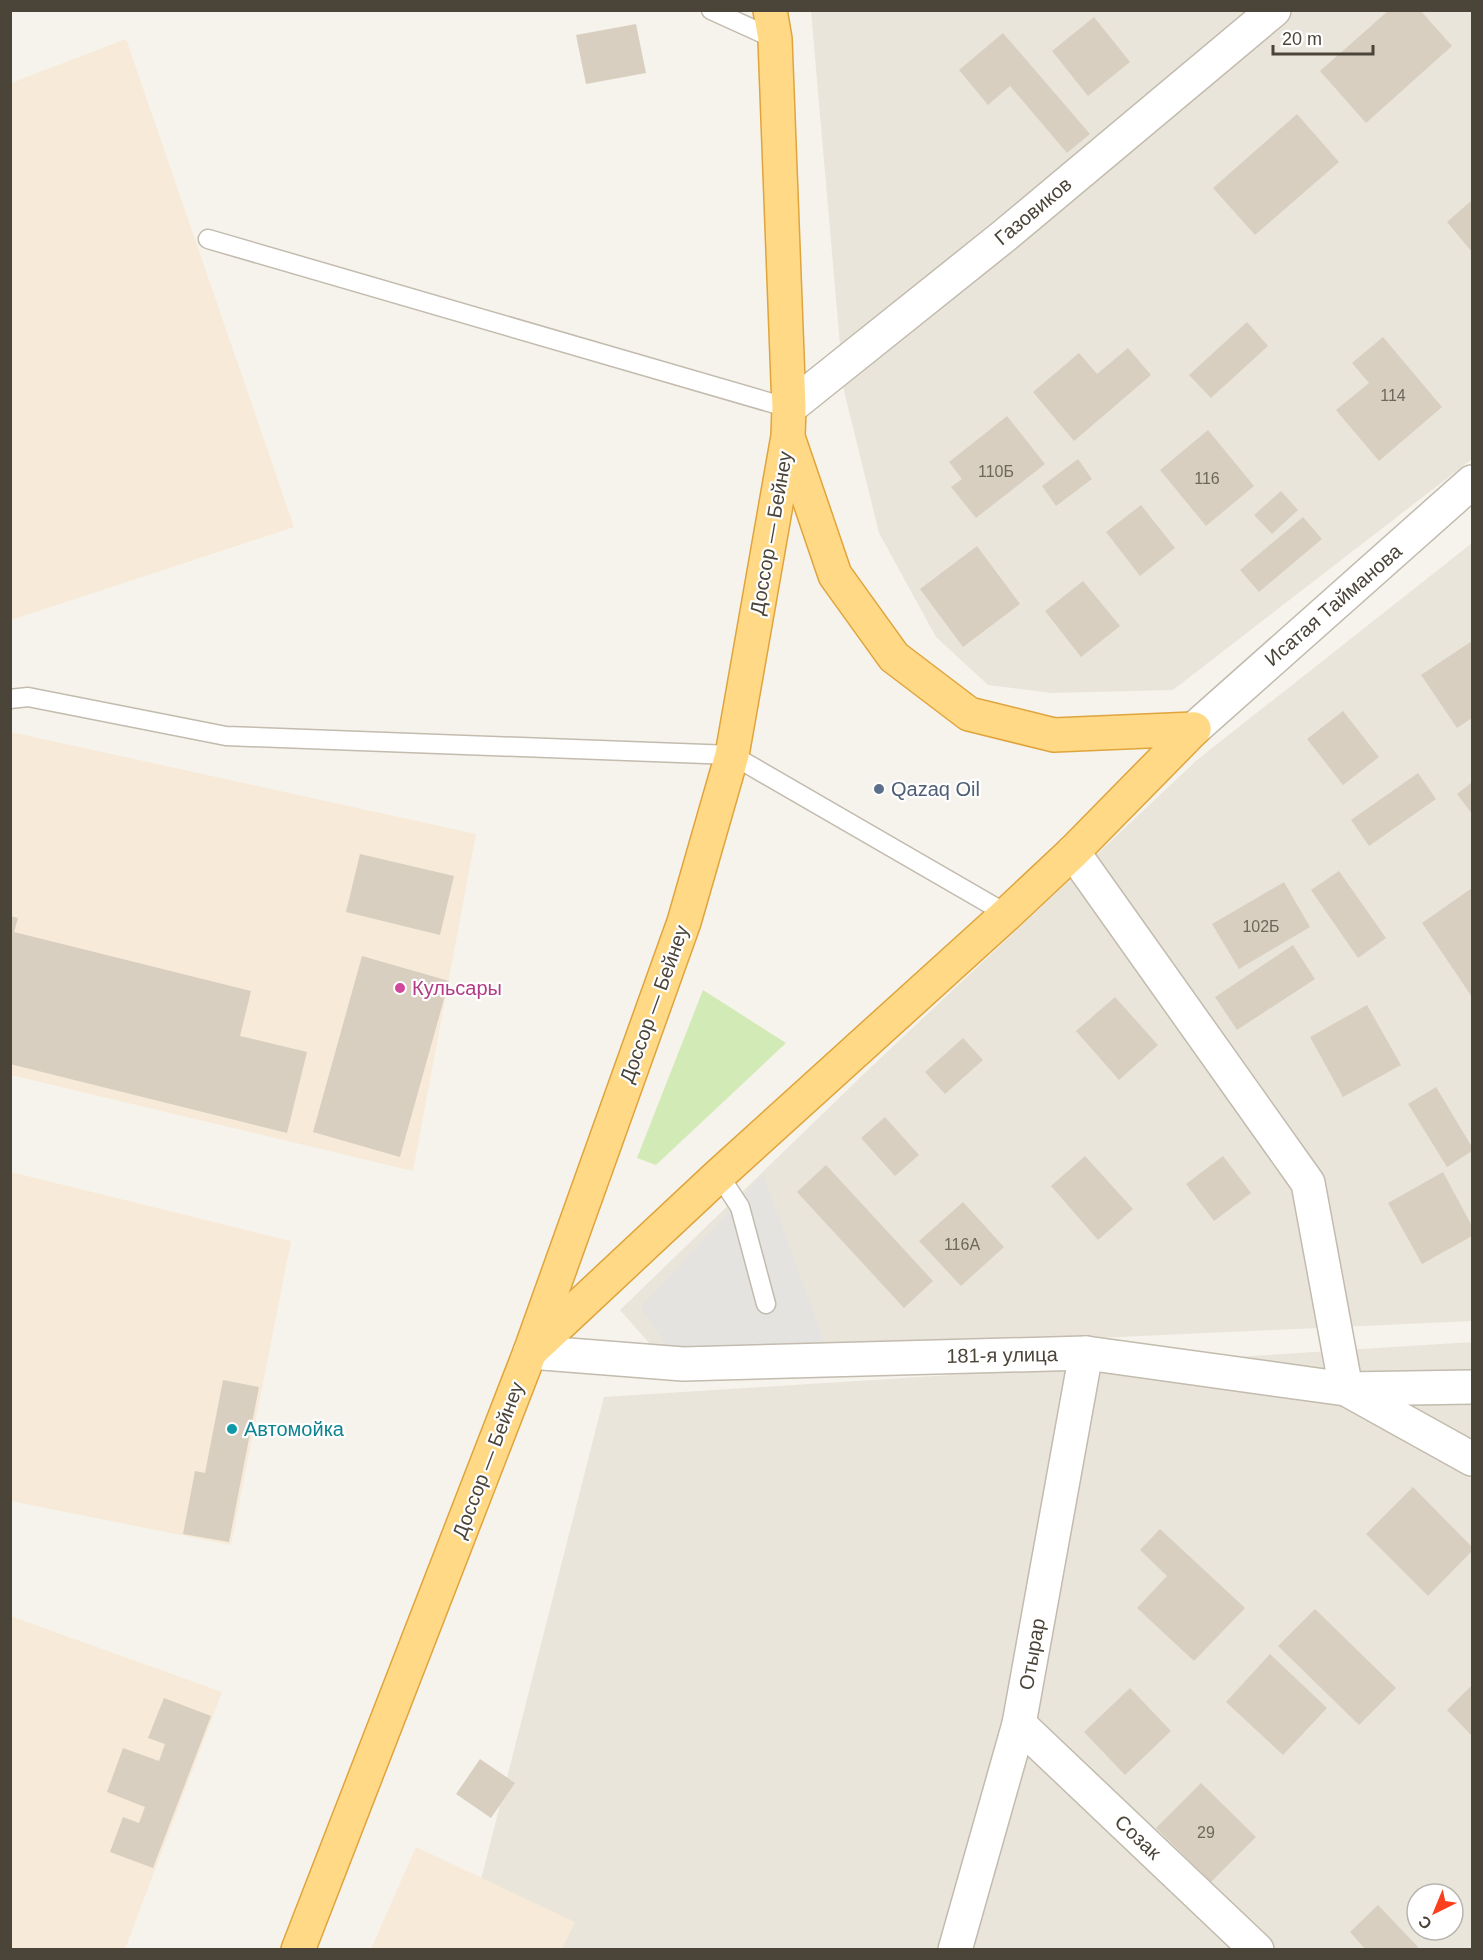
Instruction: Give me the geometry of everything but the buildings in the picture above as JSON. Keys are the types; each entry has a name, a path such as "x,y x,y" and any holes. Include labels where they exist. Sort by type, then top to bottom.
{"highway":[{"name":"Доссор — Бейнеу","path":"298,1950 530,1352 684,922 732,755 788,422 772,25"},
{"path":"788,422 835,575 894,657 969,714 1054,735 1194,729"},
{"path":"530,1352 719,1175 1008,914 1073,852 1194,729"}],"street":[{"name":"Газовиков","path":"788,422 1004,236 1274,10"},
{"name":"Исатая Тайманова","path":"1194,729 1472,485"},
{"path":"1073,852 1308,1183 1346,1389 1473,1459"},
{"name":"181-я улица","path":"530,1352 683,1364 1086,1353 1346,1389 1473,1387"},
{"name":"Отырар","path":"955,1950 1019,1724 1086,1353"},
{"name":"Созак","path":"1019,1724 1257,1950"}],"lane":[{"path":"711,10 772,25"},
{"path":"208,239 788,422"},
{"path":"10,699 28,697 226,736 732,755 1008,914"},
{"path":"719,1175 740,1207 766,1304"}],"shaded area":[{"path":"811,11 1472,11 1472,459 1173,690 1051,693 988,685 936,637 879,533 844,391"},
{"path":"126,39 294,527 11,620 11,83"},
{"path":"1472,543 1472,1321 833,1350 657,1352 620,1310 869,1069 1197,760"},
{"path":"11,732 476,834 413,1171 11,1075"},
{"path":"11,1172 291,1241 231,1545 11,1501"},
{"path":"763,1174 826,1346 667,1347 641,1307"},
{"path":"1472,1342 1472,1949 463,1950 604,1397"},
{"path":"10,1616 222,1692 125,1949 11,1949"},
{"path":"416,1847 575,1922 562,1949 371,1949"}],"green space":[{"path":"703,990 786,1043 656,1165 637,1158"}],"place":[{"name":"Qazaq Oil","path":"879,789"},
{"name":"Кульсары","path":"400,988"},
{"name":"Автомойка","path":"232,1429"}]}
